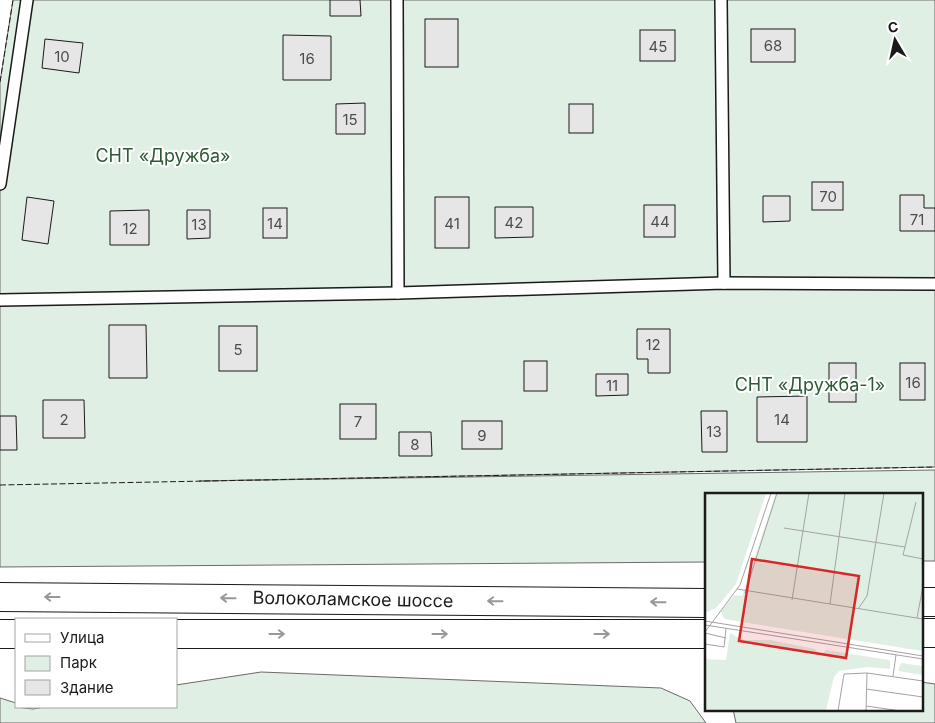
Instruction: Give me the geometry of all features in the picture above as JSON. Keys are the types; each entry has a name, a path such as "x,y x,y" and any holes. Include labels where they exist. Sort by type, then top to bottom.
{"main road":[{"name":"Волоколамское шоссе","path":"0,597 705,603"},
{"path":"922,602 935,602"},
{"path":"922,633 935,633"},
{"path":"0,634 15,634"},
{"name":"Волоколамское шоссе","path":"178,634 705,634"}],"lane":[{"path":"0,184 27,0"},
{"path":"397,0 398,293"},
{"path":"721,0 724,283"},
{"path":"0,300 398,293 724,283 935,284"}],"green space":[{"path":"13,0 935,0 935,467 199,481 935,470 935,561 922,561 922,493 705,493 705,562 0,567 0,82"},
{"path":"261,672 661,688 690,701 706,723 0,723 0,698 15,703 15,708 178,708 178,685"},
{"path":"922,682 935,684 935,723 736,723 733,710 922,710"}],"building":[{"path":"330,0 360,0 361,16 330,16"},
{"path":"425,19 458,19 458,67 425,67"},
{"path":"751,29 795,29 795,62 751,62"},
{"path":"640,30 675,30 675,61 640,61"},
{"path":"283,35 331,36 331,80 283,80"},
{"path":"45,39 83,43 79,73 42,68"},
{"path":"365,103 365,134 336,134 336,104"},
{"path":"569,104 593,104 593,133 569,133"},
{"path":"812,182 843,182 843,210 812,210"},
{"path":"900,195 924,195 924,208 935,208 935,231 900,231"},
{"path":"763,196 790,196 790,221 763,222"},
{"path":"27,197 54,201 48,244 22,240"},
{"path":"435,197 469,197 469,248 435,248"},
{"path":"644,205 675,205 675,237 644,237"},
{"path":"495,207 533,207 533,237 495,238"},
{"path":"263,208 287,208 287,238 263,238"},
{"path":"149,210 149,245 110,245 110,211"},
{"path":"187,210 210,210 210,238 187,239"},
{"path":"109,325 146,325 147,378 109,378"},
{"path":"219,326 257,326 257,371 219,371"},
{"path":"637,329 670,329 670,373 648,373 648,359 637,359"},
{"path":"524,361 547,361 547,391 524,391"},
{"path":"829,363 856,363 856,402 829,402"},
{"path":"900,363 925,363 925,400 900,400"},
{"path":"596,374 628,374 628,395 596,396"},
{"path":"807,396 807,442 757,442 757,397"},
{"path":"43,400 84,400 85,438 43,438"},
{"path":"340,404 376,404 376,439 340,439"},
{"path":"701,411 727,411 727,452 702,452"},
{"path":"0,416 16,416 17,450 0,450"},
{"path":"462,421 502,421 502,449 462,449"},
{"path":"399,432 431,432 432,456 399,456"}],"fence":[{"path":"0,82 13,0"},
{"path":"0,485 935,467"}],"park label":[{"name":"СНТ «Дружба»","path":"163,155"},
{"name":"СНТ «Дружба-1»","path":"810,384"}]}
